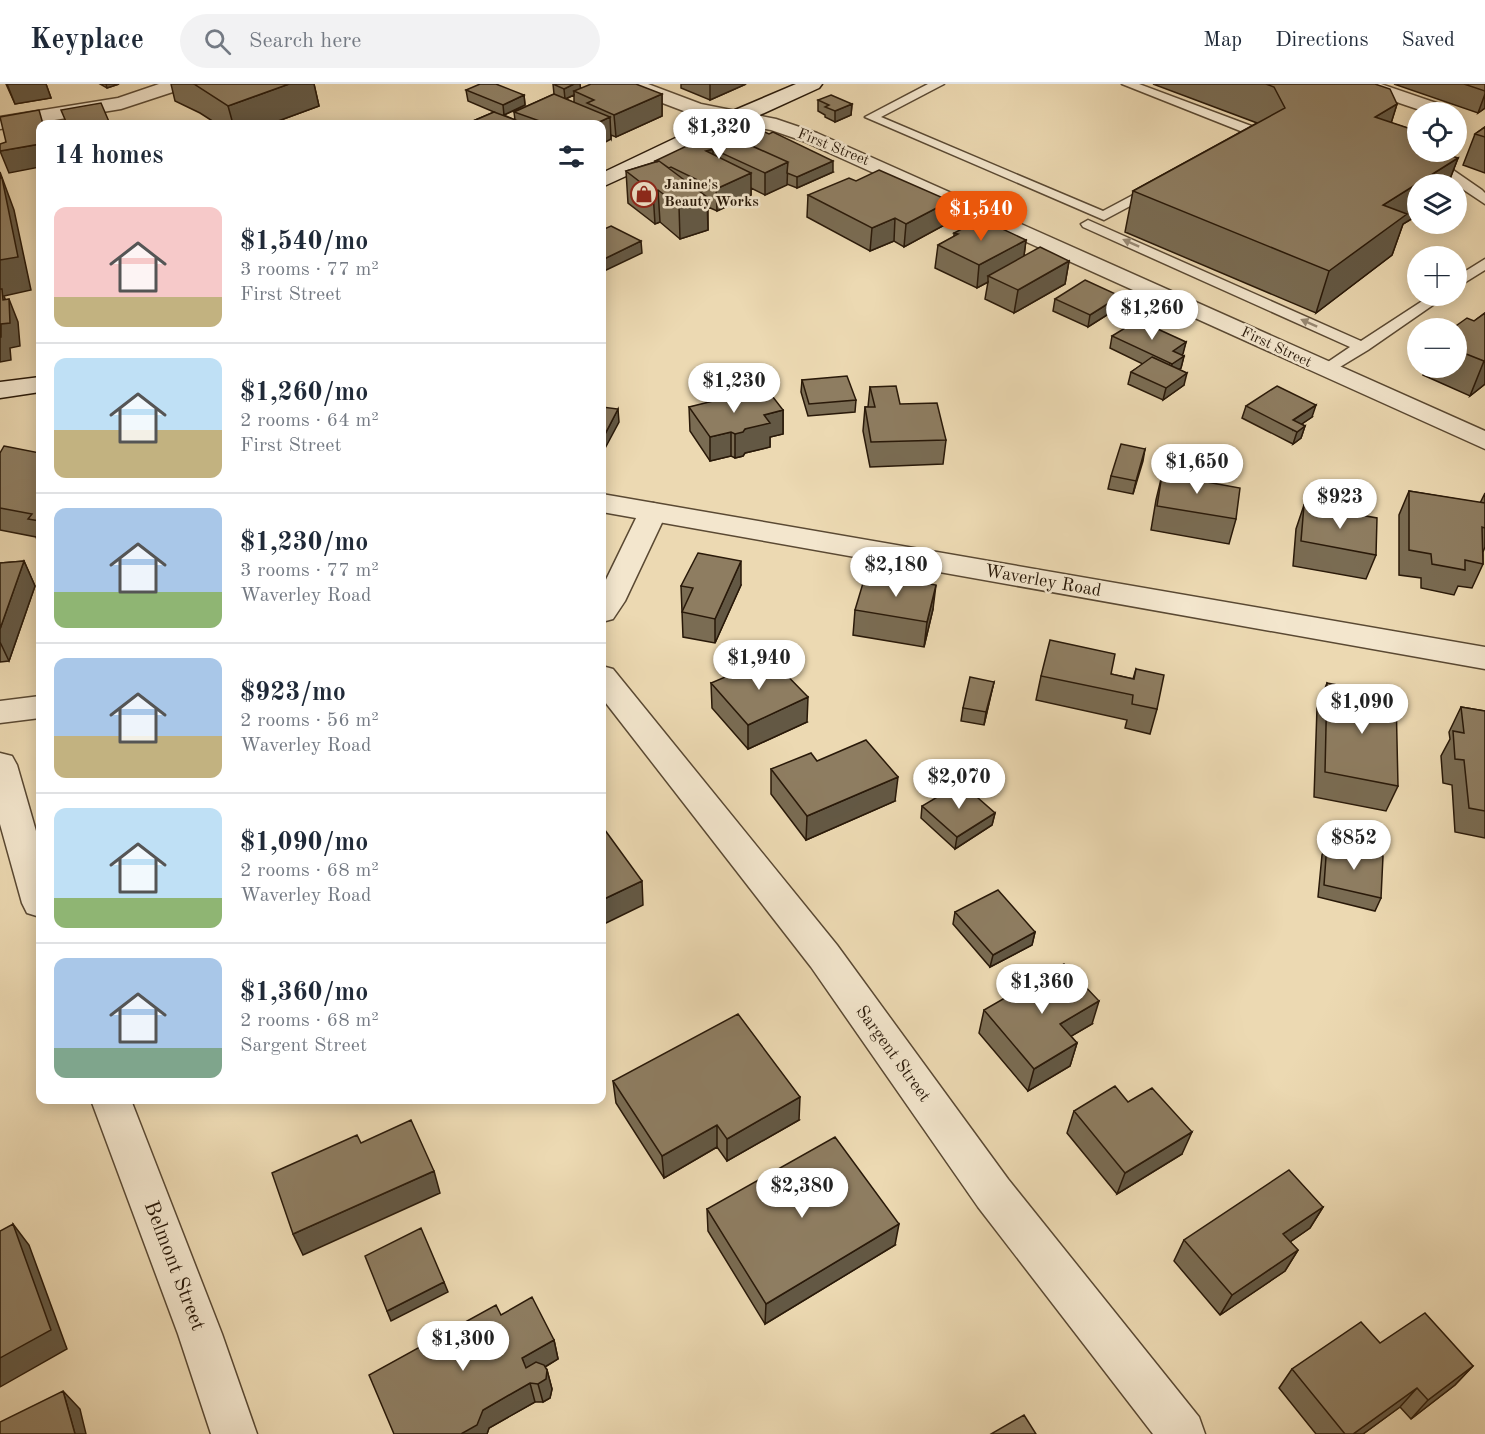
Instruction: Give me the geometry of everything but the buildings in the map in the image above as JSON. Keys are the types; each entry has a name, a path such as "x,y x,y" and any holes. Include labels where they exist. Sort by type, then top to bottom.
{"street":[{"path":"0,123 121,103 178,84"},
{"name":"First Street","path":"630,84 696,109 776,125 878,166 1325,371 1484,440"},
{"path":"606,180 735,117 812,84"},
{"path":"1362,84 1415,102"},
{"path":"0,390 36,386"},
{"name":"Waverley Road","path":"606,504 1485,658"},
{"path":"606,606 653,512"},
{"name":"Sargent Street","path":"606,682 665,760 824,956 993,1193 1182,1434"},
{"path":"0,712 36,708"},
{"path":"0,765 36,889"},
{"name":"Belmont Street","path":"113,1104 200,1334 234,1434"}],"lane":[{"path":"938,84 871,117 1104,216 1167,182"},
{"path":"1128,84 1249,130 1251,140 1222,154"},
{"path":"1430,162 1466,183 1485,200"},
{"path":"1088,224 1362,346"},
{"path":"1467,276 1485,263"},
{"path":"1325,371 1424,306"}],"place":[{"name":"Janine's Beauty Works","path":"644,194"}]}
